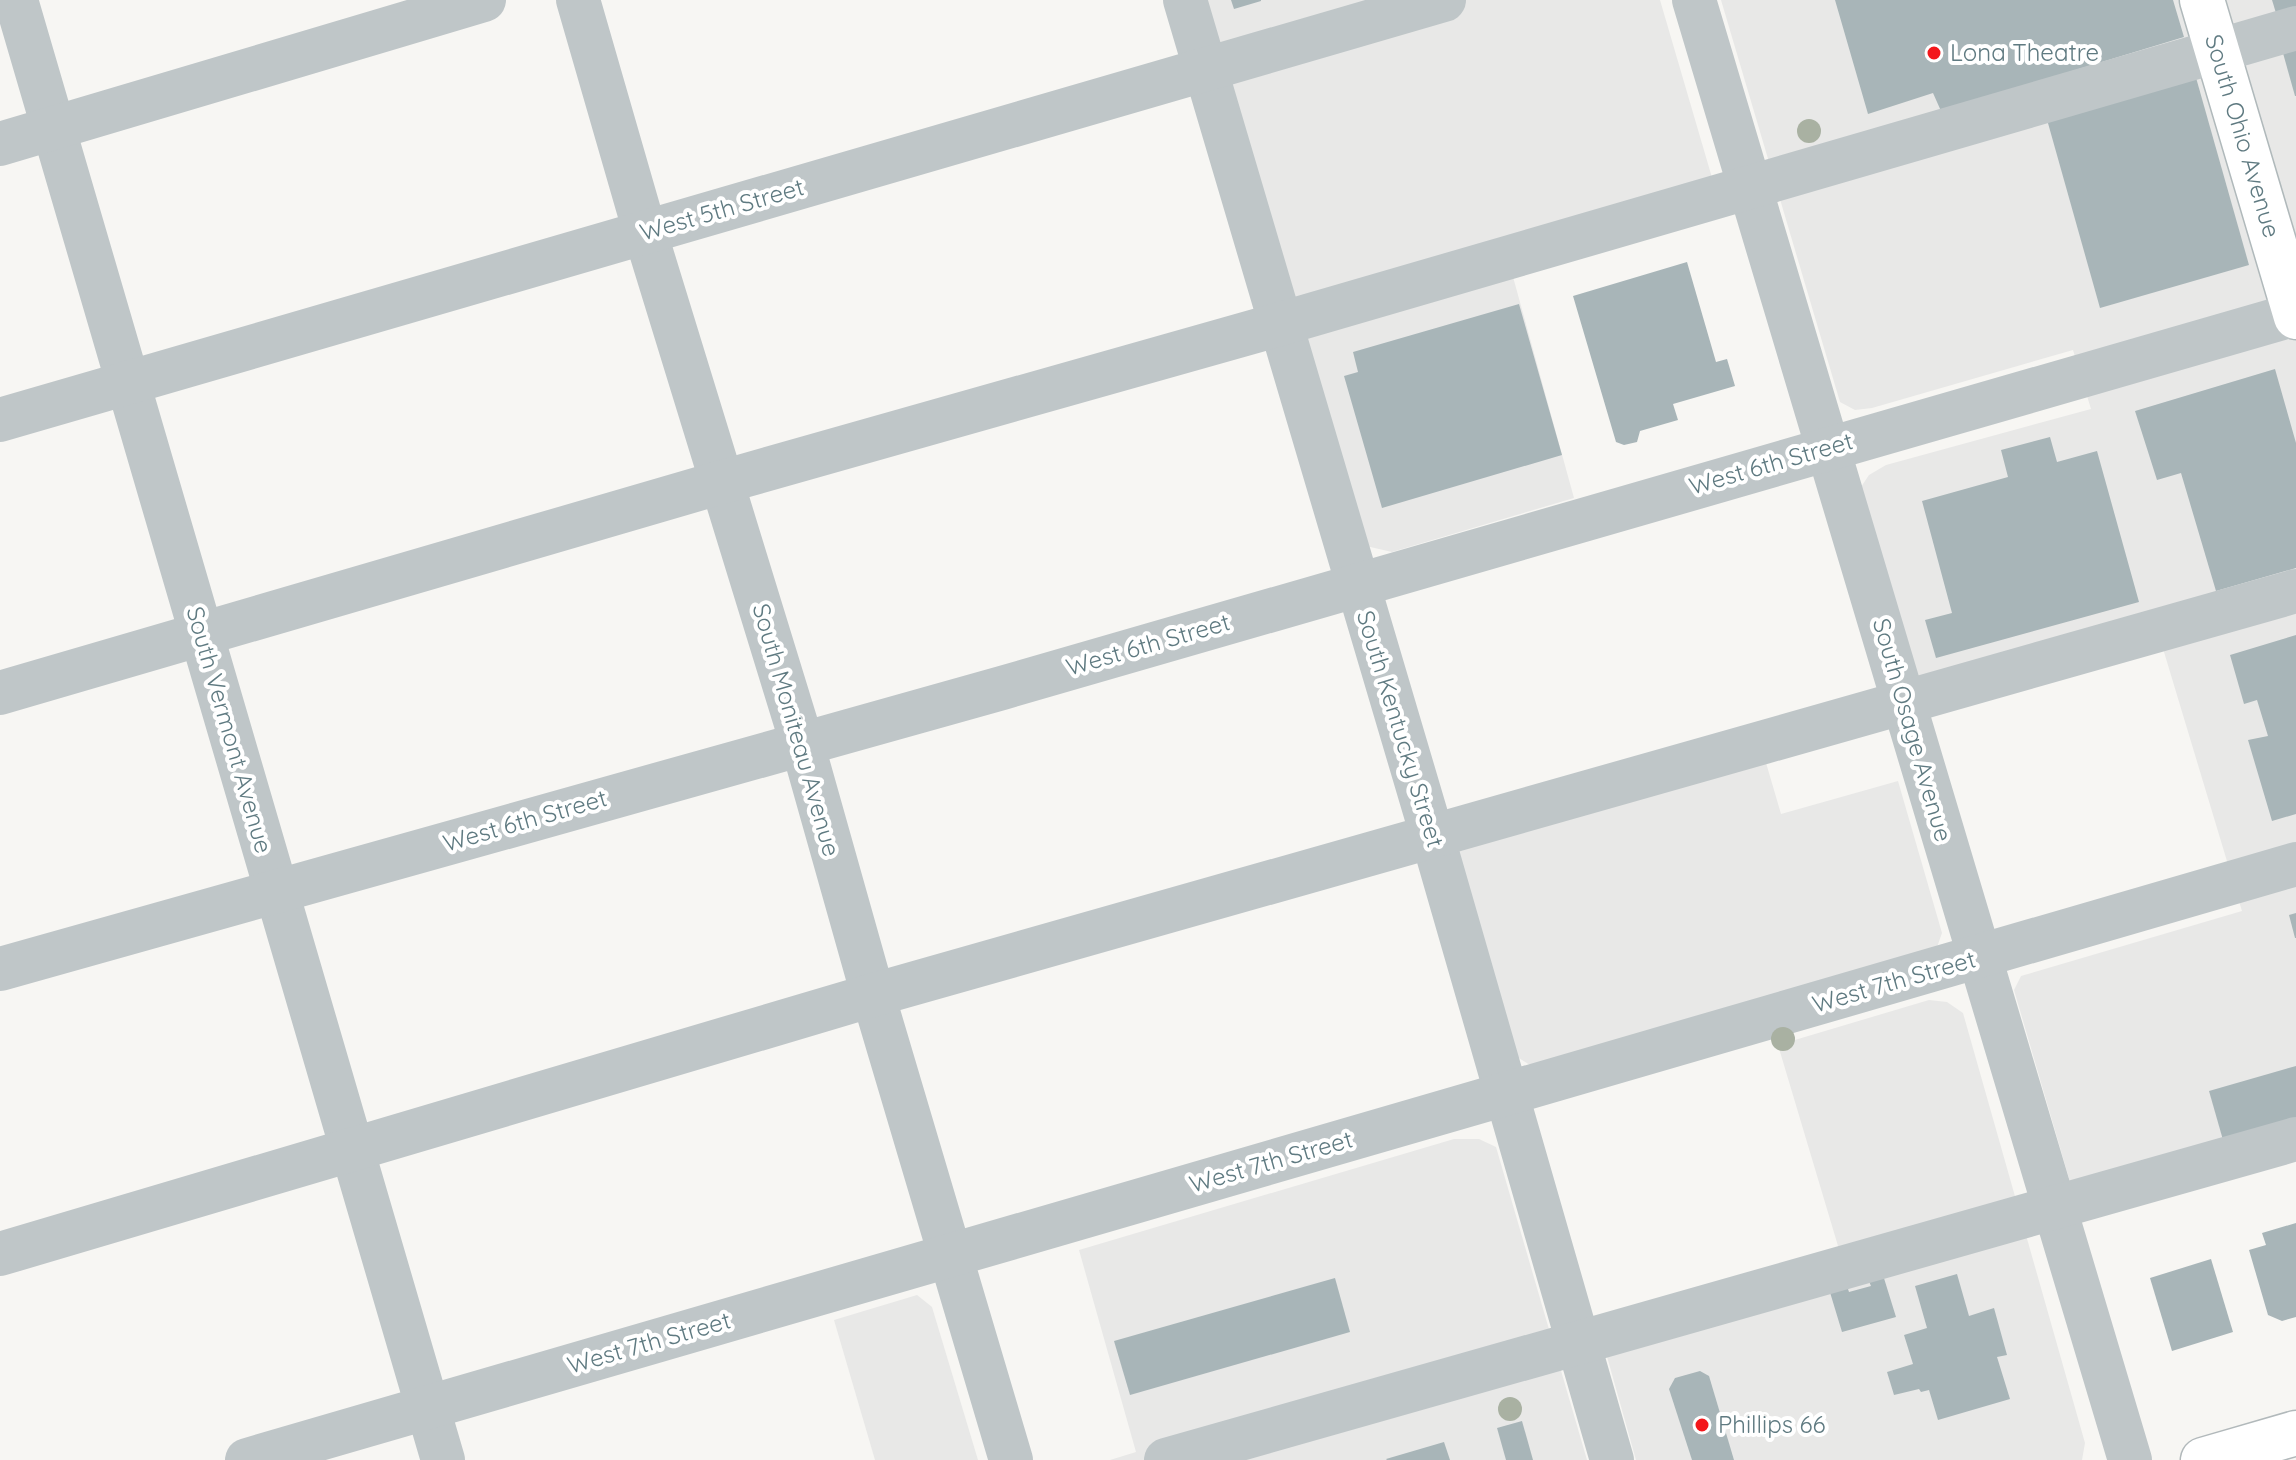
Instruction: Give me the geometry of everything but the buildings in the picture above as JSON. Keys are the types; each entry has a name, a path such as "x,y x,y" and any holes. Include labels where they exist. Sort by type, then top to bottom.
{"main road":[{"name":"South Ohio Avenue","path":"2202,0 2296,315"},
{"path":"2203,1460 2296,1433"}],"street":[{"name":"South Vermont Avenue","path":"16,0 443,1460"},
{"path":"0,144 484,0"},
{"name":"South Moniteau Avenue","path":"578,0 645,232 802,743 1011,1460"},
{"name":"South Kentucky Street","path":"1185,0 1432,835 1612,1460"},
{"name":"West 5th Street","path":"0,420 1444,0"},
{"name":"South Osage Avenue","path":"1694,0 1979,957 2057,1207 2130,1460"},
{"path":"0,693 2296,28"},
{"name":"West 6th Street","path":"0,969 2296,315"},
{"path":"0,1254 873,995 2296,591"},
{"name":"West 7th Street","path":"247,1460 2296,864"},
{"path":"1166,1460 2296,1139"}],"shaded area":[{"path":"1206,0 1660,0 1720,205 1510,266 1574,498 1392,552 1366,546"},
{"path":"1721,0 2296,0 2296,1153 2080,1216 2014,990 2021,976 2242,911 2161,642 1925,709 1861,487 1869,475 1886,465 2091,409 2073,350 1872,408 1855,410 1840,402"},
{"path":"1757,732 1781,814 1898,781 1942,933 1936,950 1530,1065 1514,1055 1446,821"},
{"path":"1929,1000 1947,1002 1963,1013 2085,1443 2082,1460 1636,1460 1606,1353 1841,1256 1778,1045"},
{"path":"1454,1139 1479,1139 1496,1147 1587,1460 1110,1460 1136,1452 1079,1250"},
{"path":"917,1295 932,1307 978,1460 875,1460 834,1320"}],"place":[{"name":"Lona Theatre","path":"1934,53"},
{"name":"Phillips 66","path":"1702,1425"}]}
